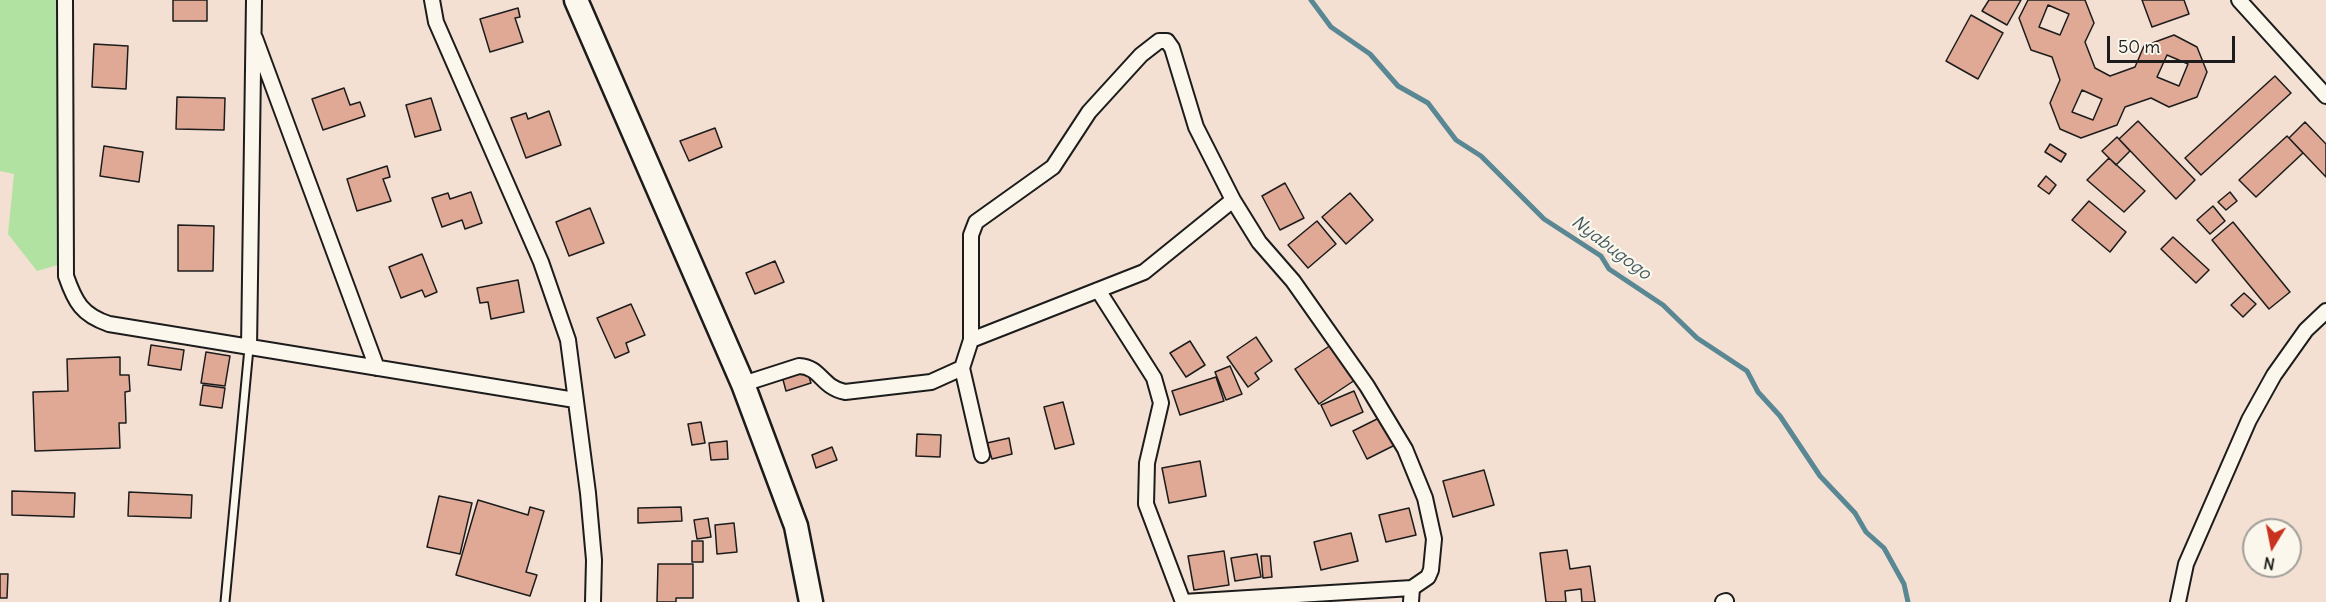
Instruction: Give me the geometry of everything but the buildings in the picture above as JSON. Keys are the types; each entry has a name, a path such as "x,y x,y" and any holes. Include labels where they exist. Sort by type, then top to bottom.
{"main road":[{"path":"576,0 743,384 796,526 811,602"}],"street":[{"path":"65,0 66,276 72,294 81,308 94,318 109,324 575,400"},
{"path":"249,348 254,0"},
{"path":"432,0 436,22 541,262 568,340 588,493 594,560 593,602"},
{"path":"2239,0 2326,96"},
{"path":"255,38 376,368"},
{"path":"982,455 962,368 971,340 971,235 976,222 1053,167 1089,112 1141,55 1159,42 1167,41 1172,48 1196,127 1233,200 1259,242 1293,281 1367,386 1405,449 1425,498 1434,539 1431,570 1428,577 1412,588 1183,602 1146,504 1147,463 1161,403 1154,378 1098,290"},
{"path":"971,340 1144,272 1233,200"},
{"path":"2178,602 2186,564 2249,420 2274,375 2300,339 2326,311"},
{"path":"743,384 800,366 808,366 816,371 833,390 845,392 931,382 962,368"},
{"path":"1411,602 1412,588"}],"lane":[{"path":"225,602 249,348"}],"green space":[{"path":"0,0 58,0 58,265 37,271 8,234 14,174 0,171"}],"waterway":[{"name":"Nyabugogo","path":"1311,0 1331,27 1370,54 1398,86 1428,103 1456,140 1481,156 1544,219 1601,256 1609,269 1663,305 1697,338 1747,371 1758,392 1780,416 1820,476 1855,513 1866,532 1884,548 1904,584 1908,602"}]}
